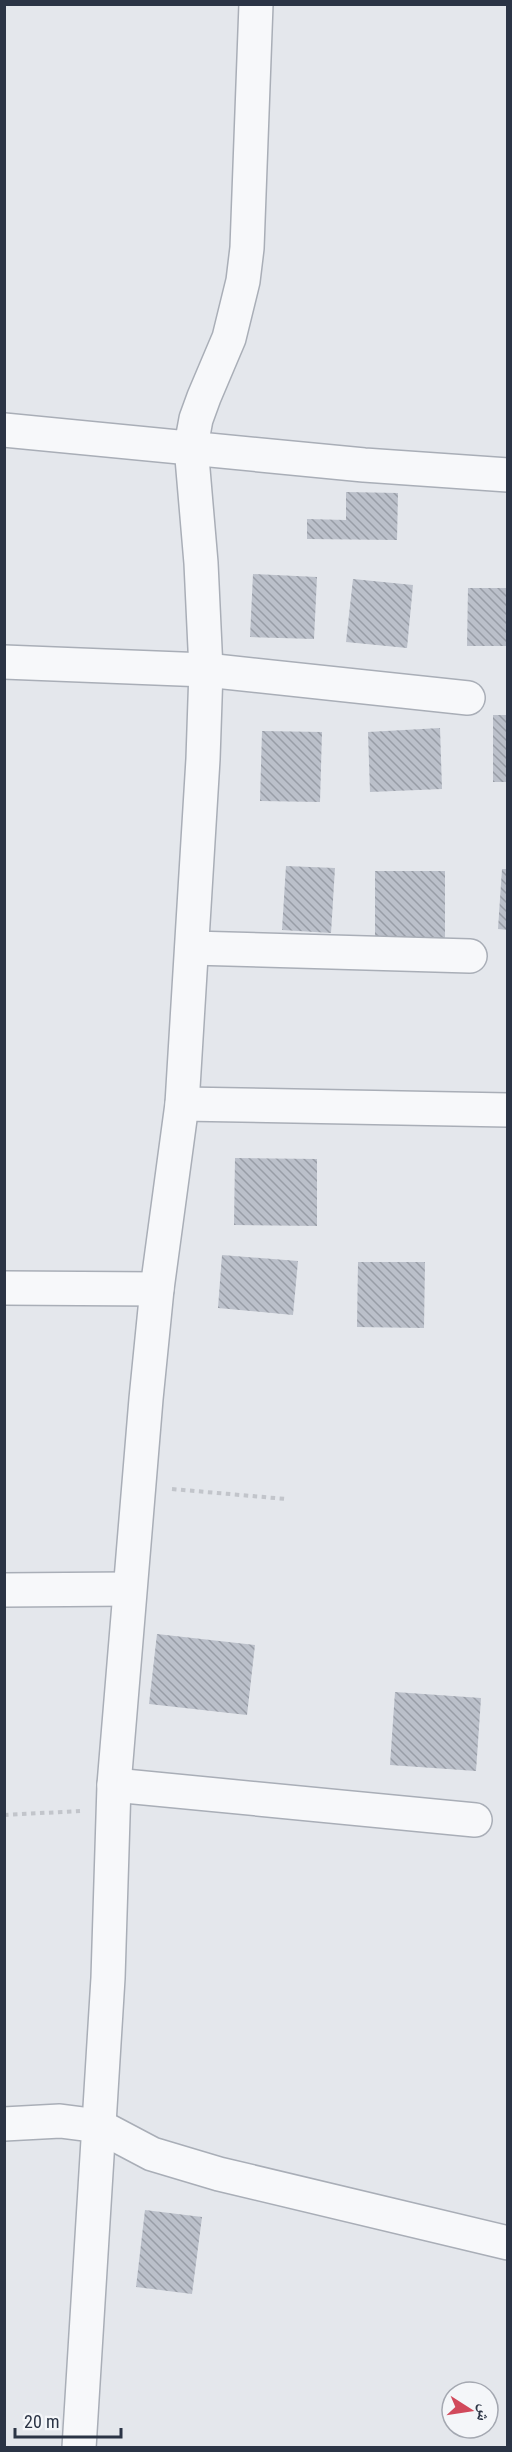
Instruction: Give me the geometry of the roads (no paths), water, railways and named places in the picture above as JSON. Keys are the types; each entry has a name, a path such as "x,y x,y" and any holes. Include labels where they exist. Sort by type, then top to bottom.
{"street":[{"path":"79,2448 99,2126 114,1797 129,1589 158,1289 182,1104 203,759 206,670 201,563 190,447 196,419 229,338 243,281 247,248 256,4"},
{"path":"4,430 364,465 507,475"},
{"path":"4,662 206,670 468,698"},
{"path":"192,948 470,956"},
{"path":"182,1104 507,1110"},
{"path":"4,1288 158,1289"},
{"path":"4,1590 129,1589"},
{"path":"114,1797 475,1820"},
{"path":"4,2124 60,2121 99,2126 152,2154 219,2174 507,2242"}]}
